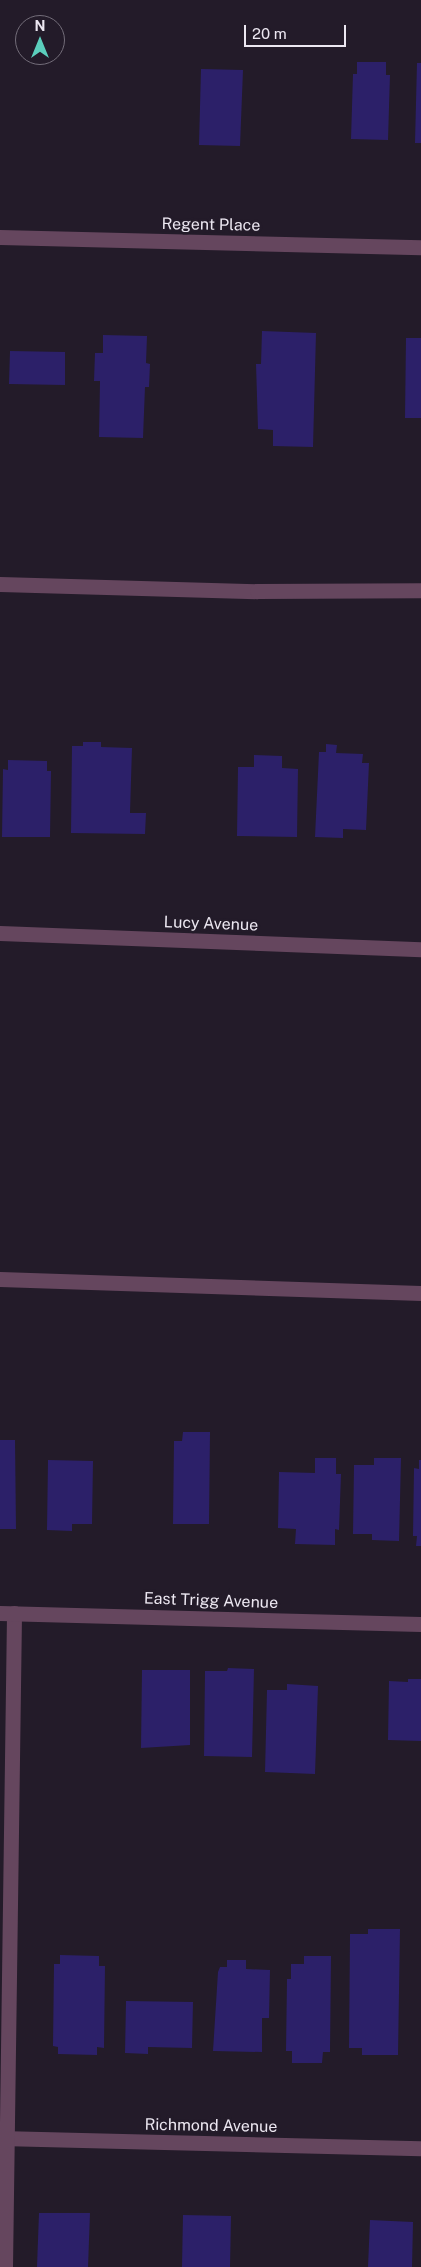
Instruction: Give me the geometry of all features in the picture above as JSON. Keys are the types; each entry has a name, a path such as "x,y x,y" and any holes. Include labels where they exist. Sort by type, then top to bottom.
{"street":[{"name":"Regent Place","path":"0,237 421,247"},
{"path":"0,584 257,591 421,590"},
{"name":"Lucy Avenue","path":"0,933 421,949"},
{"path":"0,1280 421,1293"},
{"path":"5,2267 3,2138 7,1613"},
{"name":"East Trigg Avenue","path":"7,1613 421,1624"},
{"name":"Richmond Avenue","path":"3,2138 421,2148"}],"building":[{"path":"357,62 386,62 386,75 390,75 388,140 351,139 353,74 357,74"},
{"path":"417,63 421,63 421,143 415,143"},
{"path":"201,69 243,70 240,146 199,145"},
{"path":"262,331 316,333 313,447 273,446 273,430 258,429 256,364 261,364"},
{"path":"103,335 147,336 146,363 150,364 149,387 145,387 143,438 99,437 100,381 94,381 95,353 103,353"},
{"path":"406,338 421,338 421,418 405,418"},
{"path":"10,351 65,352 65,385 9,384"},
{"path":"83,742 101,742 101,747 132,748 130,813 146,813 145,834 71,833 72,746 83,746"},
{"path":"326,744 337,745 336,753 363,754 362,763 369,763 366,830 343,829 343,838 315,837 319,752 326,752"},
{"path":"254,755 282,756 282,768 298,769 297,837 237,836 238,767 254,767"},
{"path":"8,760 47,761 47,771 51,771 50,837 2,837 3,769 8,770"},
{"path":"183,1432 210,1432 209,1524 173,1524 174,1441 182,1441"},
{"path":"0,1440 15,1440 16,1529 0,1529"},
{"path":"315,1458 336,1458 336,1474 341,1474 339,1530 335,1529 335,1545 295,1544 296,1529 278,1528 279,1472 315,1473"},
{"path":"374,1458 401,1458 399,1541 372,1540 372,1534 353,1534 354,1465 374,1465"},
{"path":"48,1460 93,1461 92,1524 72,1524 72,1531 47,1530"},
{"path":"419,1460 421,1460 421,1546 416,1546 417,1536 413,1536 414,1468 419,1469"},
{"path":"228,1668 254,1669 252,1757 204,1756 205,1671 227,1671"},
{"path":"142,1670 190,1670 190,1745 141,1748"},
{"path":"408,1679 421,1679 421,1741 388,1740 389,1681 408,1682"},
{"path":"287,1684 318,1686 315,1774 265,1772 267,1690 287,1690"},
{"path":"368,1929 400,1929 398,2055 362,2055 362,2048 349,2048 350,1934 368,1934"},
{"path":"60,1955 99,1956 99,1966 105,1966 104,2048 97,2047 97,2055 58,2054 58,2047 53,2046 54,1964 60,1964"},
{"path":"304,1956 331,1956 330,2052 323,2052 322,2063 292,2063 292,2051 286,2051 287,1979 291,1979 291,1964 304,1964"},
{"path":"227,1960 246,1960 246,1969 270,1970 269,2018 262,2018 262,2052 213,2051 218,1972 220,1967 227,1967"},
{"path":"126,2001 193,2002 192,2048 148,2047 148,2054 125,2053"},
{"path":"39,2213 90,2213 88,2267 37,2267"},
{"path":"183,2215 231,2216 230,2267 182,2267"},
{"path":"370,2220 413,2222 412,2267 368,2267"}]}
